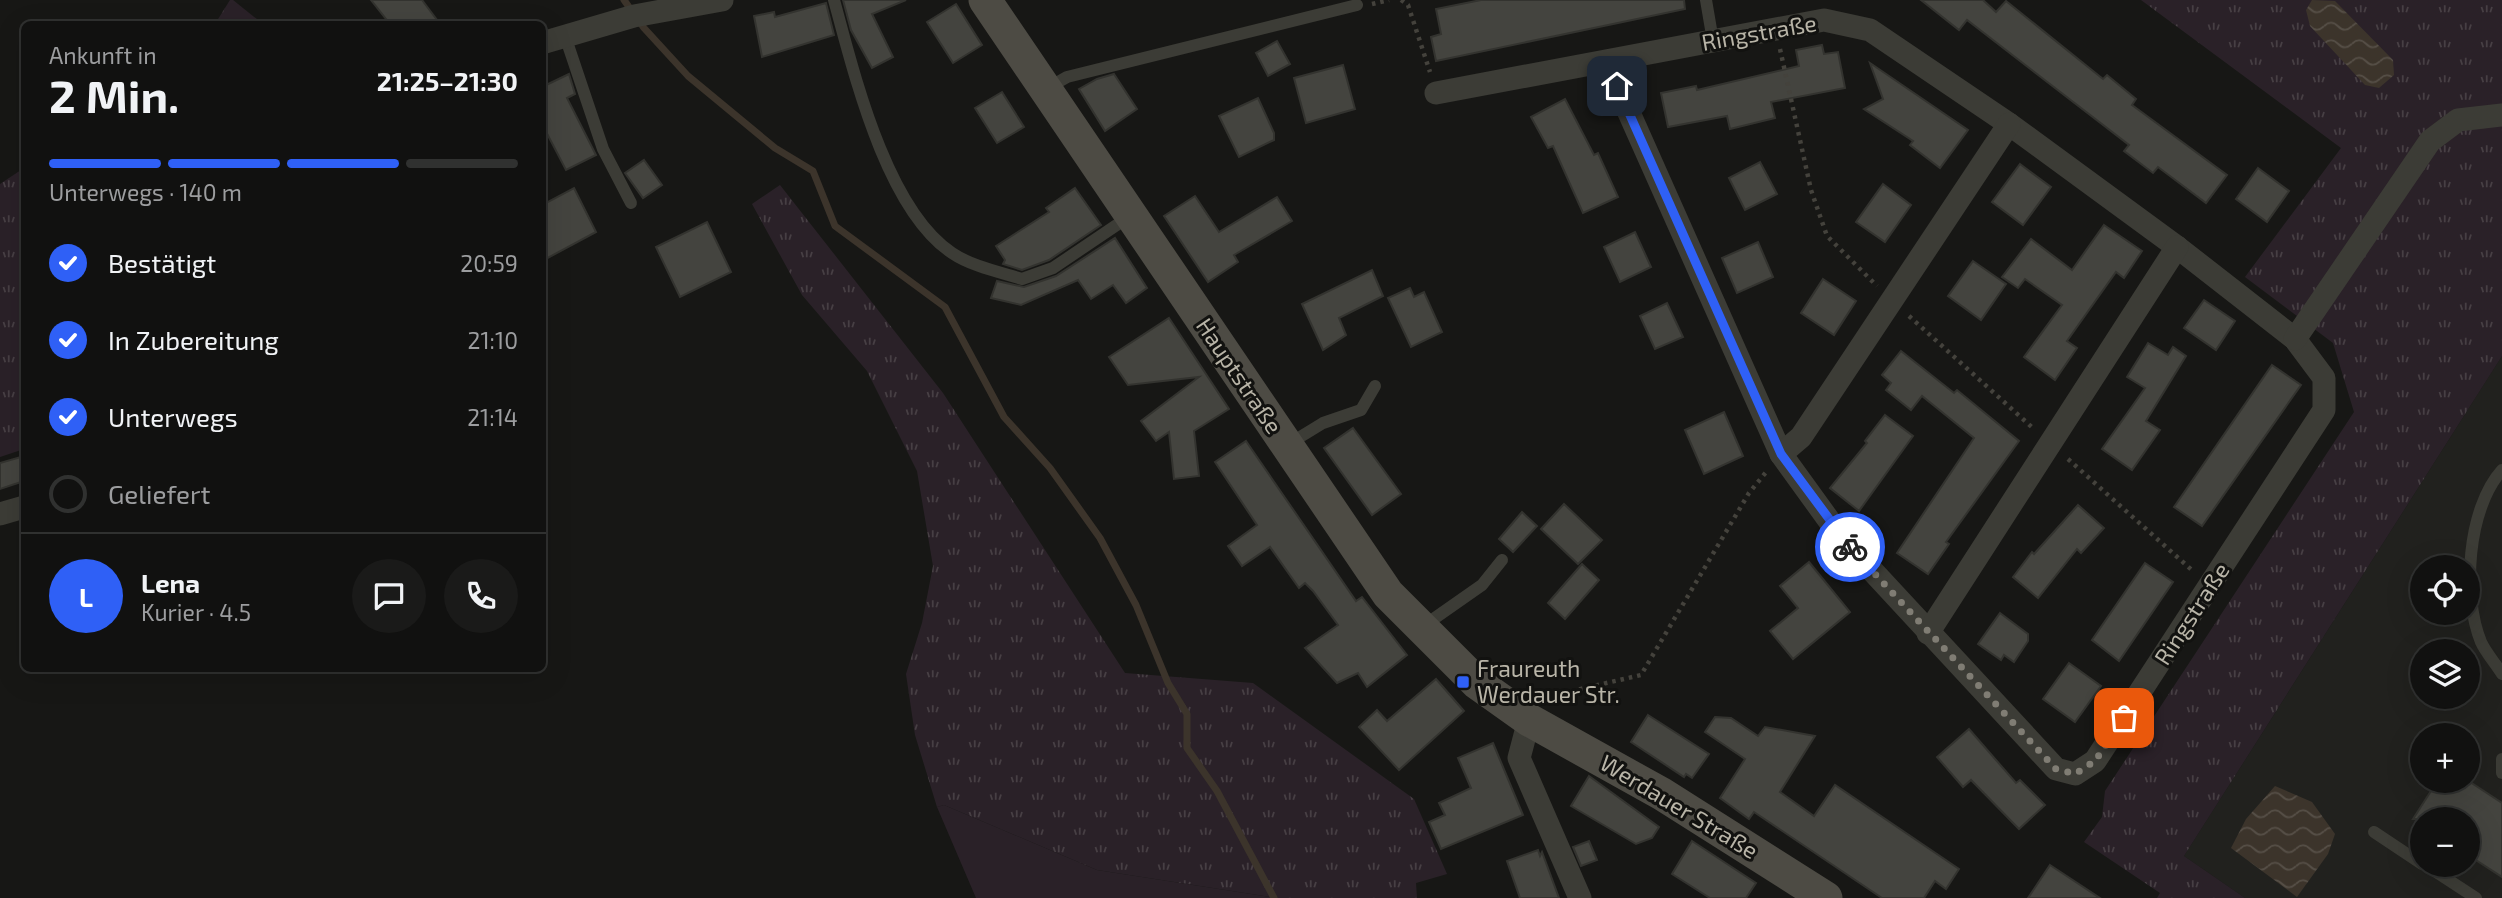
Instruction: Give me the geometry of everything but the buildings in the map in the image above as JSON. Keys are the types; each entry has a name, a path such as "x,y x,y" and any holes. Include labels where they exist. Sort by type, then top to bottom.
{"main road":[{"name":"Hauptstraße","path":"985,0 1388,594 1477,682 1529,720"},
{"name":"Werdauer Straße","path":"1529,720 1662,794 1826,898"}],"street":[{"path":"546,42 634,16 722,0"},
{"name":"Ringstraße","path":"1436,93 1606,61 1713,41 1824,20 1870,30 2009,124 2177,247 2295,339 2324,378 2324,410 2095,761 2075,774 2056,769 1841,537 1781,454 1606,61"},
{"path":"2295,339 2430,141 2459,120 2502,115"},
{"path":"1781,454 1801,438 2009,124"},
{"path":"1928,632 2177,247"},
{"path":"0,514 21,509"},
{"path":"1529,720 1519,758 1580,898"}],"lane":[{"path":"834,0 858,90 903,198 924,229 952,254 1022,279 1053,268 1130,216"},
{"path":"1706,0 1713,41"},
{"path":"1046,89 1068,77 1357,5"},
{"path":"565,36 603,149 631,203"},
{"path":"1286,445 1323,423 1362,410 1375,386"},
{"path":"2502,470 2494,479 2474,524 2470,586 2482,642 2502,674"},
{"path":"1421,627 1482,585 1502,560"},
{"path":"2502,758 2502,773"},
{"path":"2374,832 2410,856"},
{"path":"2443,877 2476,898"}],"path":[{"path":"1401,0 1408,5 1436,93"},
{"path":"1776,29 1811,190 1827,236 1892,301 2210,586"},
{"path":"1529,720 1543,698 1641,675 1749,494 1781,454"}],"shaded area":[{"path":"2502,356 2502,898 2245,898 2184,856"}],"green space":[{"path":"230,0 233,0 259,21 217,21"},
{"path":"2141,0 2502,0 2502,356 2184,856 2245,898 2157,898 2160,893 2084,842 2102,817 2105,791 2354,412 2333,343 2245,277 2341,148"},
{"path":"21,170 21,450 0,457 0,184"},
{"path":"780,185 943,393 1125,673 1253,683 1414,799 1447,874 1416,883 1417,898 1276,898 1097,870 944,805 937,807 915,735 906,674 922,623 933,566 917,471 867,371 802,295 752,204"},
{"path":"944,805 1097,870 1276,898 976,898 937,807"}],"water":[{"path":"2312,0 2335,1 2393,60 2394,75 2379,88 2365,85 2310,26 2306,10"},
{"path":"2275,786 2312,802 2335,834 2328,854 2297,897 2231,848 2246,819"}],"waterway":[{"path":"624,0 644,28 688,76 775,148 813,171 835,226 945,307 1004,417 1050,468 1100,538 1136,605 1168,683 1187,714 1187,748 1217,791 1274,898"}],"way so far":[{"path":"1850,547 2056,769 2075,774 2095,761 2124,718"}],"place":[{"name":"Fraureuth Werdauer Str.","path":"1463,682"}],"route":[{"path":"1617,86 1781,454 1850,547"}]}
